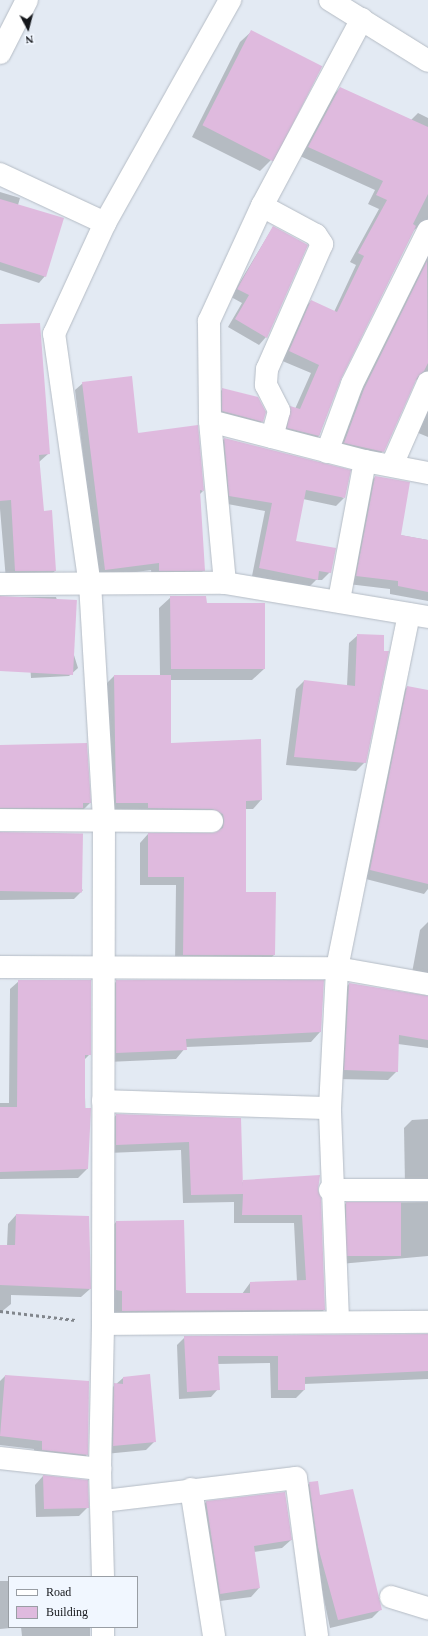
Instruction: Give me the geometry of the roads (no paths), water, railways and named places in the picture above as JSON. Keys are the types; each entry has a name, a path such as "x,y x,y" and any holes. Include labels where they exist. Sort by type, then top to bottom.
{"street":[{"path":"0,53 27,0"},
{"path":"103,1576 103,1500 100,1469 104,1324 104,819 90,586 54,334 105,223 230,0"},
{"path":"330,0 428,61"},
{"path":"225,583 210,421 208,321 262,206 362,19"},
{"path":"0,174 105,223"},
{"path":"262,206 316,235 322,244 267,369 266,385 279,411 272,437"},
{"path":"327,452 352,384 428,231"},
{"path":"392,465 428,383"},
{"path":"210,421 364,461 392,465 428,473"},
{"path":"339,600 364,461"},
{"path":"0,584 90,586 225,583 339,600 418,616 337,968 330,1108 330,1190 338,1320"},
{"path":"0,820 104,819 212,821"},
{"path":"0,967 337,968 428,984"},
{"path":"103,1101 330,1108"},
{"path":"330,1190 428,1190"},
{"path":"104,1324 338,1320 428,1322"},
{"path":"0,1458 100,1469"},
{"path":"103,1500 296,1478 318,1636"},
{"path":"190,1489 214,1636"},
{"path":"391,1597 428,1608"}]}
